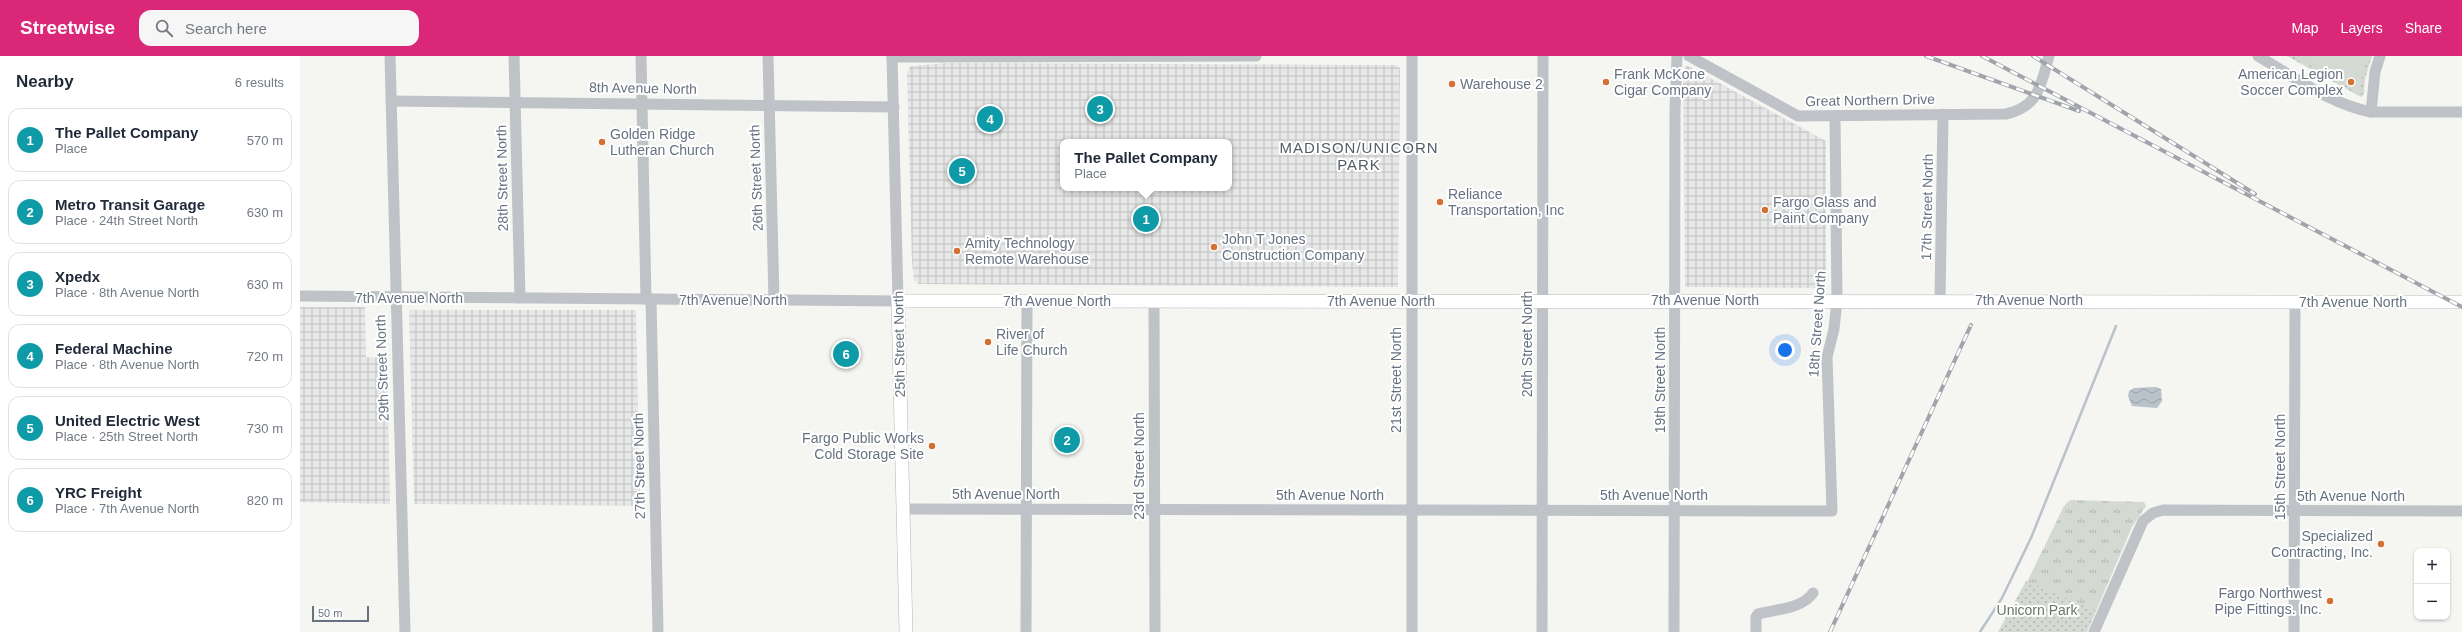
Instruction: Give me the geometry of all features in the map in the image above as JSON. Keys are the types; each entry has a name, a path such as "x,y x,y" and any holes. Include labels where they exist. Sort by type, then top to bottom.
{"main road":[{"name":"7th Avenue North","path":"898,301 1940,300 2462,302"},
{"name":"25th Street North","path":"898,301 906,632"}],"street":[{"name":"29th Street North","path":"390,56 404,632"},
{"name":"28th Street North","path":"514,56 520,298"},
{"name":"27th Street North","path":"641,56 658,632"},
{"name":"26th Street North","path":"768,56 774,300"},
{"path":"892,57 1256,56"},
{"name":"21st Street North","path":"1412,56 1412,632"},
{"name":"20th Street North","path":"1542,632 1543,56"},
{"name":"19th Street North","path":"1674,632 1675,111 1677,56"},
{"name":"Great Northern Drive","path":"1689,56 1798,116 2006,114 2018,112 2026,108 2036,96 2049,56"},
{"path":"2258,56 2336,101 2371,112 2462,112"},
{"path":"2371,112 2375,72 2380,56"},
{"name":"25th Street North","path":"892,57 898,301"},
{"name":"8th Avenue North","path":"391,101 894,107"},
{"name":"17th Street North","path":"1940,300 1943,114"},
{"name":"18th Street North","path":"1832,511 1827,357 1834,329 1837,301 1835,116"},
{"name":"7th Avenue North","path":"300,296 395,298 898,301"},
{"path":"1026,632 1027,301"},
{"name":"23rd Street North","path":"1154,301 1154,632"},
{"name":"15th Street North","path":"2294,632 2295,302"},
{"name":"5th Avenue North","path":"903,509 1832,511"},
{"name":"5th Avenue North","path":"2094,632 2143,521 2153,513 2163,510 2462,511"},
{"path":"1756,632 1756,617 1758,614 1801,604 1808,600 1813,593"}],"shaded area":[{"path":"947,63 1396,65 1400,68 1398,287 918,284 914,280 912,262 907,74 910,66"},
{"path":"1686,65 1826,141 1826,288 1685,287 1683,74"},
{"path":"300,307 365,307 366,357 387,358 390,504 300,502"},
{"path":"409,310 636,310 640,506 414,504"}],"green space":[{"name":"American Legion Soccer Complex","path":"2287,56 2372,56 2365,79 2364,94 2361,97"},
{"name":"American Legion Soccer Complex","path":"2294,56 2368,56 2363,70 2360,93"},
{"path":"2070,500 2144,502 2146,506 2132,527 2096,611 2027,582 2064,506"},
{"name":"Unicorn Park","path":"2026,581 2096,611 2087,632 1998,632"}],"water":[{"path":"2156,387 2161,389 2162,401 2157,408 2132,406 2128,396 2129,391 2134,388"}],"waterway":[{"path":"1980,632 2002,598 2031,538 2116,326"}],"railway":[{"path":"1926,56 2079,111"},
{"path":"1982,56 2462,307"},
{"path":"2033,56 2255,194"},
{"path":"1830,632 1971,325"}],"place":[{"name":"Frank McKone Cigar Company","path":"1606,82"},
{"name":"American Legion Soccer Complex","path":"2351,82"},
{"name":"Warehouse 2","path":"1452,84"},
{"name":"Xpedx","path":"1100,109"},
{"name":"Federal Machine","path":"990,119"},
{"name":"Golden Ridge Lutheran Church","path":"602,142"},
{"name":"United Electric West","path":"962,171"},
{"name":"Reliance Transportation, Inc","path":"1440,202"},
{"name":"Fargo Glass and Paint Company","path":"1765,210"},
{"name":"The Pallet Company","path":"1146,219"},
{"name":"John T Jones Construction Company","path":"1214,247"},
{"name":"Amity Technology Remote Warehouse","path":"957,251"},
{"name":"River of Life Church","path":"988,342"},
{"name":"YRC Freight","path":"846,354"},
{"name":"Metro Transit Garage","path":"1067,440"},
{"name":"Fargo Public Works Cold Storage Site","path":"932,446"},
{"name":"Specialized Contracting, Inc.","path":"2381,544"},
{"name":"Fargo Northwest Pipe Fittings. Inc.","path":"2330,601"}],"district":[{"name":"MADISON/UNICORN PARK","path":"1359,156"}]}
